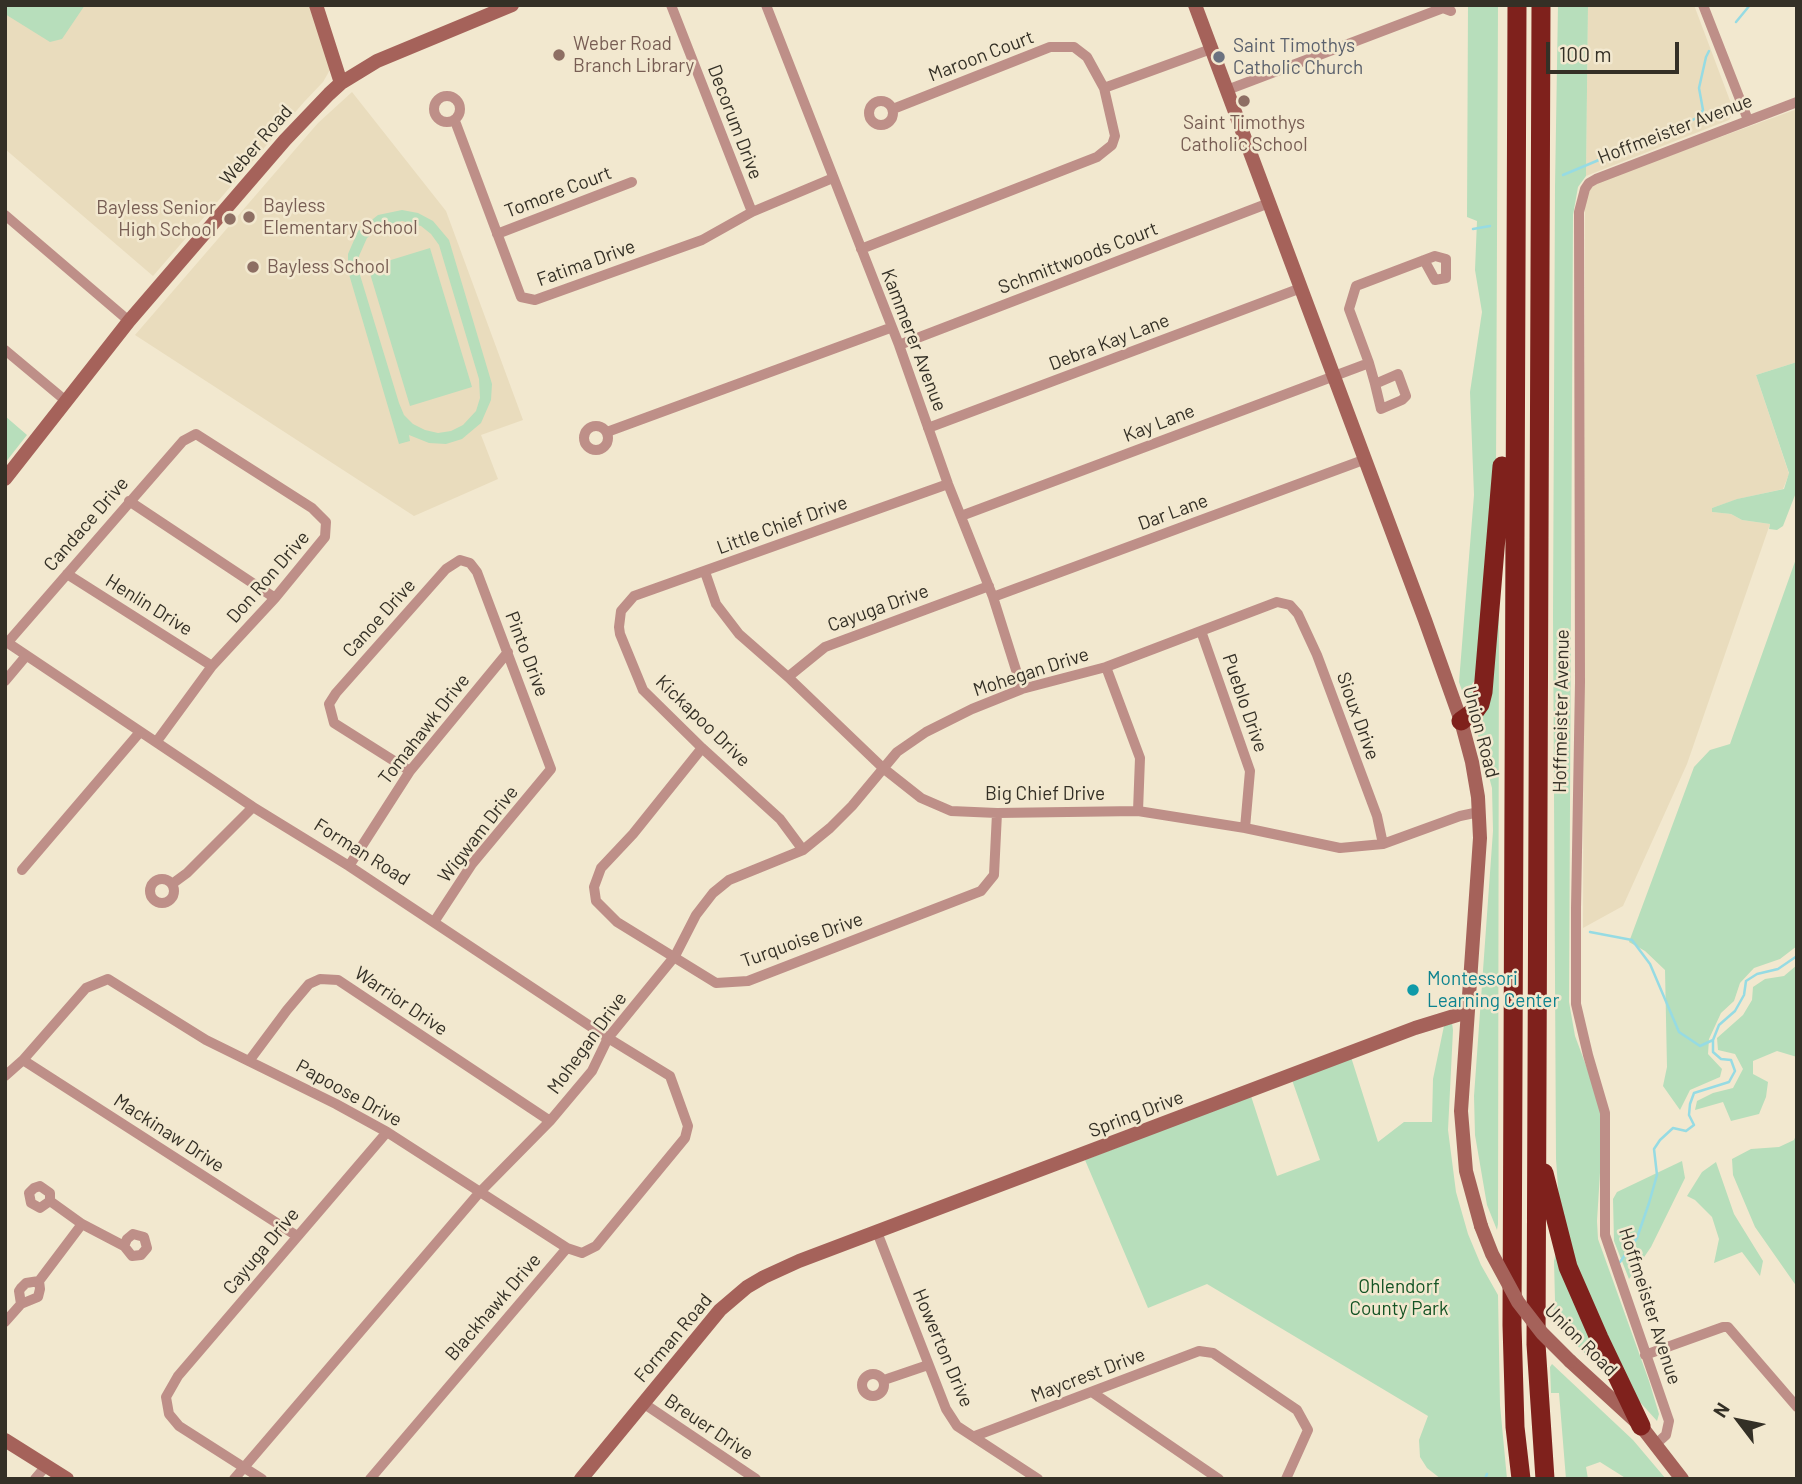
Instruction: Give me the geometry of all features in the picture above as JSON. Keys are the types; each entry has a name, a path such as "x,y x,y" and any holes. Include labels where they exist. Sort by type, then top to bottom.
{"highway":[{"path":"1517,5 1512,1325 1515,1427 1521,1479"},
{"path":"1541,5 1535,1344 1545,1479"},
{"path":"1461,722 1475,711 1483,692 1503,462 1514,432"},
{"path":"1536,1140 1568,1267 1641,1426"}],"main road":[{"path":"316,5 341,83"},
{"name":"Weber Road","path":"5,479 129,321 292,132 341,83 391,53 512,5"},
{"name":"Union Road","path":"1195,5 1366,459 1461,722 1473,764 1479,812 1479,861 1461,1092 1461,1124 1469,1188 1480,1226 1518,1302 1542,1333 1641,1426 1682,1479"},
{"name":"Spring Drive","path":"819,1254 1415,1028 1467,1012"},
{"name":"Forman Road","path":"581,1479 703,1330 733,1298 764,1277 819,1254"},
{"path":"5,1440 66,1479"}],"street":[{"name":"Decorum Drive","path":"671,5 752,212"},
{"name":"Kammerer Avenue","path":"766,5 890,328 899,345 948,484 993,597 1022,690"},
{"path":"1703,5 1748,120"},
{"path":"1227,90 1443,8 1451,11"},
{"name":"Maroon Court","path":"893,109 1050,47 1074,47 1087,57 1104,88"},
{"path":"861,249 1097,156 1112,145 1115,136 1104,88 1211,49"},
{"name":"Hoffmeister Avenue","path":"1656,1444 1665,1435 1669,1421 1605,1235 1605,1113 1576,1004 1580,682 1579,212 1585,189 1596,179 1797,102"},
{"name":"Fatima Drive","path":"455,121 521,296 535,300 702,240 752,212 833,178"},
{"name":"Tomore Court","path":"497,234 632,182"},
{"name":"Schmittwoods Court","path":"899,345 1269,202"},
{"path":"5,215 129,321"},
{"path":"1375,384 1370,363 1349,309 1356,286 1424,260"},
{"name":"Debra Kay Lane","path":"928,428 1301,288"},
{"path":"607,432 890,328"},
{"path":"5,349 66,401"},
{"name":"Kay Lane","path":"961,516 1370,363"},
{"name":"Candace Drive","path":"6,641 183,440 196,434"},
{"name":"Don Ron Drive","path":"157,741 212,666 275,598 325,537 326,522 312,508 196,434"},
{"name":"Dar Lane","path":"993,597 1366,459"},
{"name":"Little Chief Drive","path":"629,600 948,484"},
{"path":"130,501 275,598"},
{"name":"Pinto Drive","path":"460,560 470,563 477,572 551,769"},
{"name":"Canoe Drive","path":"410,771 334,723 329,704 446,569 460,560"},
{"name":"Big Chief Drive","path":"705,572 716,604 739,634 883,768 920,798 951,811 1138,811 1245,828 1340,848 1383,844 1479,812"},
{"name":"Henlin Drive","path":"67,574 212,666"},
{"name":"Cayuga Drive","path":"788,677 825,647 989,586"},
{"name":"Kickapoo Drive","path":"629,600 621,611 618,627 643,690 780,819 803,850"},
{"name":"Mohegan Drive","path":"234,1479 479,1193 550,1121 592,1071 608,1038 675,956 696,915 729,880 803,850 830,828 897,752 926,732 972,709 1022,690 1106,667 1263,606 1278,602 1290,605"},
{"name":"Sioux Drive","path":"1290,605 1298,614 1317,654 1377,816 1383,844"},
{"name":"Pueblo Drive","path":"1201,631 1250,771 1245,828"},
{"name":"Forman Road","path":"6,641 253,807 349,866 608,1038 670,1076 684,1109"},
{"name":"Tomahawk Drive","path":"349,866 410,771 508,652"},
{"path":"5,681 26,656"},
{"path":"1106,667 1140,758 1138,811"},
{"path":"22,870 140,732"},
{"name":"Turquoise Drive","path":"702,748 633,834 601,868 594,887 596,901 605,911 716,983 748,981 981,891 994,876 997,813"},
{"name":"Wigwam Drive","path":"435,922 472,864 551,769"},
{"path":"172,884 187,873 253,807"},
{"name":"Papoose Drive","path":"23,1060 86,988 108,979 206,1040 387,1132 567,1248"},
{"name":"Warrior Drive","path":"249,1061 286,1010 309,984 320,979 338,980 550,1121"},
{"path":"5,1076 23,1060"},
{"name":"Mackinaw Drive","path":"23,1060 297,1236"},
{"name":"Blackhawk Drive","path":"370,1479 567,1248 582,1253 596,1247 685,1138 688,1126 684,1109"},
{"name":"Cayuga Drive","path":"244,1467 179,1426 169,1414 166,1396 178,1376 387,1132"},
{"path":"50,1201 82,1224 124,1246"},
{"path":"5,1322 21,1304 29,1303 38,1297 39,1281 82,1224"},
{"name":"Howerton Drive","path":"877,1232 946,1409 957,1426 1038,1479"},
{"path":"21,1304 21,1288 26,1283 39,1281"},
{"path":"1645,1355 1728,1327 1797,1407"},
{"name":"Maycrest Drive","path":"975,1436 1199,1351 1213,1353 1297,1410 1308,1430 1286,1479"},
{"path":"884,1380 928,1365"},
{"path":"1092,1392 1219,1479"},
{"name":"Breuer Drive","path":"643,1403 756,1479"},
{"path":"35,1479 46,1466"},
{"path":"244,1467 262,1479"}],"shaded area":[{"path":"5,5 309,5 331,68 323,82 153,276 5,149"},
{"path":"1588,5 1694,5 1732,106 1733,113 1729,120 1586,176"},
{"path":"352,92 446,211 523,420 481,435 498,479 414,516 135,335 318,123"},
{"path":"1797,109 1797,362 1756,375 1789,474 1783,489 1712,508 1712,512 1770,524 1687,764 1623,906 1583,928 1587,195 1593,185 1603,180"}],"green space":[{"path":"5,5 85,5 62,39 50,42 5,14"},
{"path":"1468,5 1498,5 1496,470 1476,679 1472,684 1473,701 1466,702 1459,682 1474,495 1470,392 1482,312 1475,270 1477,221 1467,217"},
{"path":"1558,5 1588,5 1586,176 1578,187 1573,215 1569,1002 1575,1036 1600,1103 1603,1124 1598,1239 1649,1381 1659,1414 1657,1421 1639,1401 1581,1286 1559,1202 1556,1159 1553,615"},
{"path":"402,210 418,213 433,221 449,240 492,384 491,400 481,423 462,439 446,444 429,443 409,435 410,441 399,444 348,271 348,254 358,231 378,215","holes":["402,221 421,226 439,245 479,379 480,398 476,411 463,425 438,433 413,424 404,415 360,275 359,256 367,238 383,226"]},
{"path":"430,248 472,387 410,406 368,267"},
{"path":"1797,362 1797,490 1783,526 1777,530 1769,529 1770,524 1712,512 1712,508 1737,499 1784,489 1789,473 1756,375"},
{"path":"5,416 27,435 5,463"},
{"path":"1797,556 1797,946 1780,959 1754,968 1740,983 1734,1001 1721,1013 1709,1039 1708,1054 1722,1069 1720,1077 1690,1090 1680,1110 1663,1086 1667,1067 1665,970 1645,951 1629,942 1694,767 1710,750 1730,744"},
{"path":"1499,584 1497,1230 1487,1205 1475,1135 1474,1096 1493,831 1492,788 1475,724 1483,712"},
{"path":"1797,965 1797,1057 1777,1051 1753,1061 1753,1074 1768,1082 1766,1097 1759,1114 1731,1121 1723,1102 1695,1110 1697,1101 1733,1088 1743,1069 1735,1054 1718,1050 1717,1038 1743,1015 1752,1000 1753,987 1765,979 1784,976"},
{"name":"Ohlendorf County Park","path":"1445,1021 1452,1023 1453,1030 1448,1130 1456,1192 1468,1234 1498,1295 1500,1405 1507,1479 1441,1479 1427,1468 1420,1457 1419,1440 1428,1416 1207,1284 1148,1308 1085,1160 1251,1096 1277,1176 1320,1160 1292,1080 1351,1057 1378,1142 1404,1122 1432,1122 1433,1079"},
{"path":"1797,1133 1797,1287 1755,1227 1733,1175 1732,1159 1751,1149 1779,1147 1794,1140"},
{"path":"1682,1161 1685,1178 1651,1247 1629,1279 1614,1241 1613,1199 1617,1192"},
{"path":"1716,1162 1734,1214 1763,1261 1760,1276 1742,1252 1714,1263 1719,1239 1712,1217 1687,1196 1702,1172"},
{"path":"1557,1247 1605,1373 1552,1321"},
{"path":"1552,1364 1633,1440 1666,1479 1627,1479 1600,1462 1586,1467 1588,1479 1566,1479 1559,1393 1551,1393"}],"waterway":[{"path":"1736,22 1750,5"},
{"path":"1685,124 1698,117 1703,110 1699,88 1709,51"},
{"path":"1563,175 1661,134"},
{"path":"1473,229 1490,226"},
{"path":"1590,932 1632,940 1650,964 1679,1032 1700,1046 1713,1040"},
{"path":"1620,1262 1637,1238 1649,1203 1657,1175 1654,1149 1673,1128 1686,1131 1694,1125 1689,1115 1694,1093 1729,1082 1735,1071 1731,1060 1721,1059 1713,1052 1713,1040 1719,1025 1735,1011 1744,995 1746,981 1757,974 1778,969 1797,956"},
{"path":"1485,1479 1487,1474"}],"place":[{"name":"Weber Road Branch Library","path":"559,55"},
{"name":"Saint Timothys Catholic Church","path":"1219,57"},
{"name":"Saint Timothys Catholic School","path":"1244,101"},
{"name":"Bayless Elementary School","path":"249,217"},
{"name":"Bayless Senior High School","path":"230,219"},
{"name":"Bayless School","path":"253,267"},
{"name":"Montessori Learning Center","path":"1413,990"}]}
